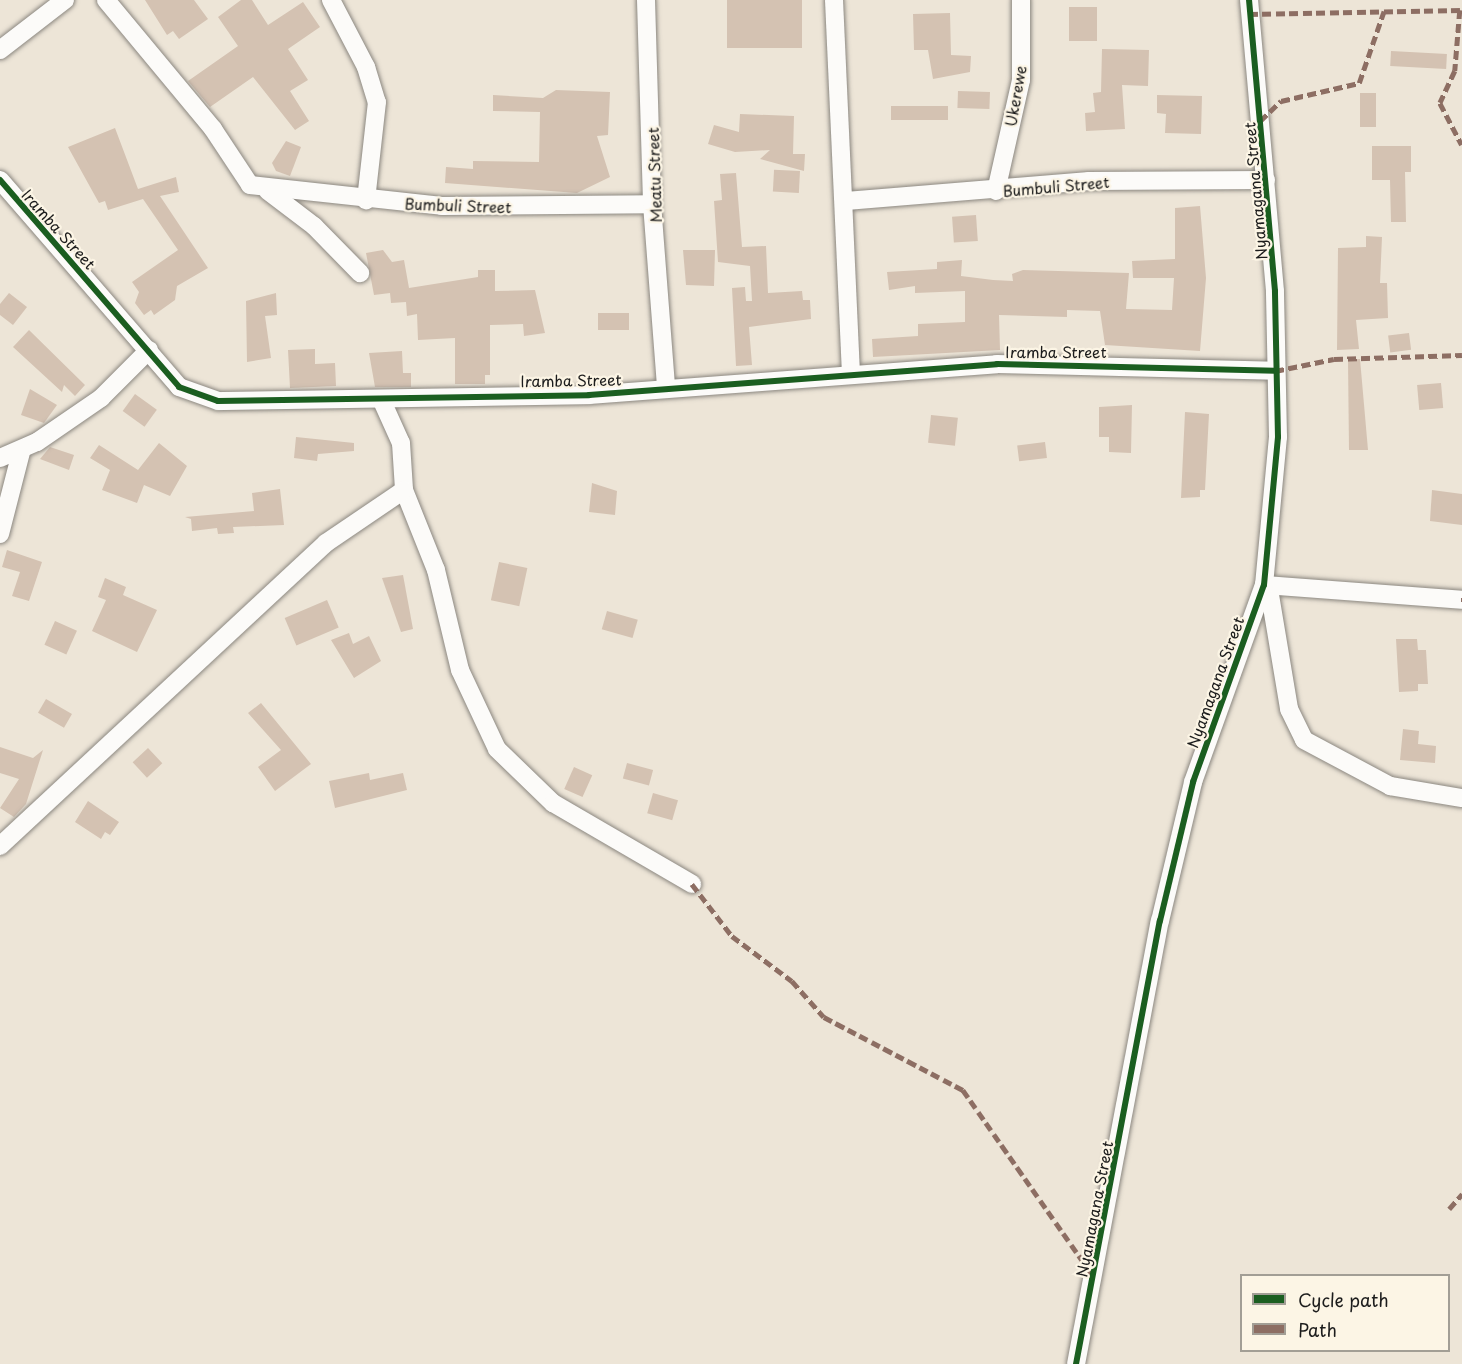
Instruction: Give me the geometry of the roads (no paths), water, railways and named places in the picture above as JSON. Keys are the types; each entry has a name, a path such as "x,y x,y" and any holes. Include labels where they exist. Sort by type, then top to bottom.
{"street":[{"path":"0,50 65,0"},
{"name":"Bumbuli Street","path":"106,0 219,138 242,181 264,189 366,200 572,209 652,204"},
{"name":"Meatu Street","path":"646,0 652,204 666,386"},
{"path":"834,0 846,201 851,374"},
{"name":"Ukerewe","path":"996,191 1021,81 1021,0"},
{"name":"Nyamagana Street","path":"1076,1364 1160,921 1193,782 1266,587 1278,437 1266,180 1249,0"},
{"path":"336,2 366,67 377,102 366,200"},
{"name":"Iramba Street","path":"0,180 179,387 218,401 382,401 589,395 666,386 789,382 851,374 997,364 1275,371"},
{"name":"Bumbuli Street","path":"846,201 936,190 996,191 1100,181 1266,180"},
{"name":"Bumbuli Street","path":"264,189 314,226 360,273"},
{"path":"0,458 21,452 101,398 149,350"},
{"path":"382,401 401,442 404,490 436,570 460,670 497,749 554,803 692,884"},
{"path":"0,534 21,452"},
{"path":"0,846 326,543 404,490"},
{"path":"1462,600 1266,587 1289,710 1304,740 1390,786 1462,798"}]}
